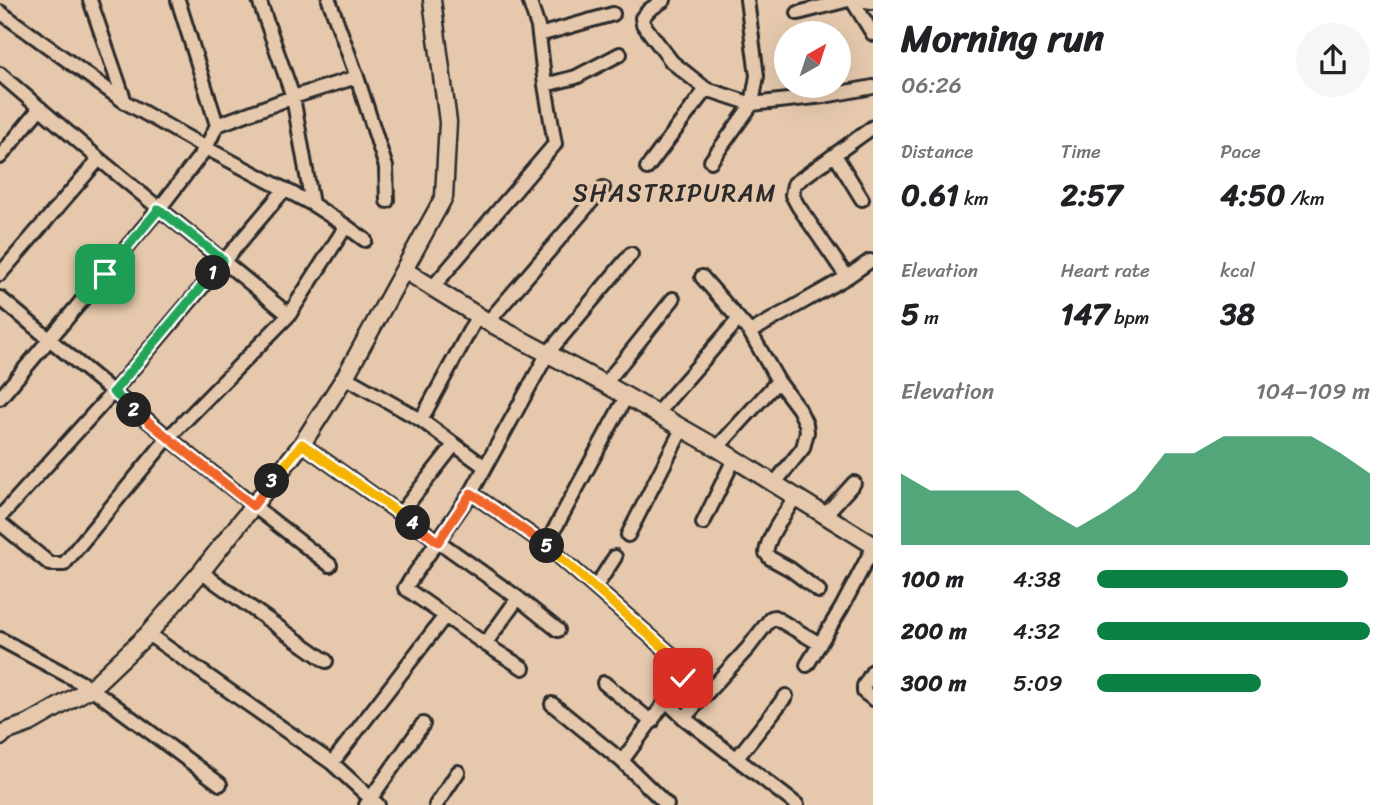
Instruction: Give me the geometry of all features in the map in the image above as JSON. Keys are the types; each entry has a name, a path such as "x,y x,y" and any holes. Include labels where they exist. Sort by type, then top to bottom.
{"street":[{"path":"90,0 125,102"},
{"path":"0,398 159,209 206,148 217,125 178,0"},
{"path":"259,0 293,97 312,204"},
{"path":"329,0 386,167 387,201"},
{"path":"2,733 30,723 91,688 148,634 201,572 302,444 345,377 444,197 448,122 432,0"},
{"path":"432,288 555,144 538,27 529,0"},
{"path":"664,0 649,10 642,18 643,24 672,62 706,89 752,104 873,87"},
{"path":"711,161 752,104 757,76 747,0"},
{"path":"798,13 850,0 873,34"},
{"path":"858,0 873,2"},
{"path":"0,12 125,102 312,204 365,240"},
{"path":"539,35 612,14"},
{"path":"545,85 576,77 620,54"},
{"path":"0,74 289,316"},
{"path":"217,125 357,77"},
{"path":"647,167 706,89"},
{"path":"0,157 40,108"},
{"path":"847,277 792,195 794,184 873,127"},
{"path":"835,155 862,199"},
{"path":"0,274 99,159"},
{"path":"421,419 483,319 603,188"},
{"path":"0,517 113,392 285,189"},
{"path":"0,523 50,564 64,564 167,438 289,316 346,226"},
{"path":"523,668 405,588 471,493 548,353 631,254"},
{"path":"750,332 870,261"},
{"path":"404,270 483,319 717,448 873,547 842,607 807,665"},
{"path":"702,277 750,332 806,424 803,448 774,484"},
{"path":"0,298 167,438 330,565"},
{"path":"605,384 673,299"},
{"path":"657,414 738,320"},
{"path":"345,377 421,419 485,467"},
{"path":"717,448 778,381"},
{"path":"546,545 626,397"},
{"path":"628,535 682,429"},
{"path":"302,444 518,598 558,630"},
{"path":"401,514 454,445"},
{"path":"704,523 734,459"},
{"path":"825,515 854,483"},
{"path":"471,493 546,545 673,656 684,669 683,678 622,761"},
{"path":"795,497 772,536 766,553 819,591"},
{"path":"595,588 615,557"},
{"path":"201,572 326,661"},
{"path":"485,644 518,598"},
{"path":"332,763 445,616"},
{"path":"684,718 748,648 771,618 774,617 820,644"},
{"path":"148,634 332,763 372,803 423,724"},
{"path":"0,639 91,688 220,784"},
{"path":"873,671 864,686 864,692 873,699"},
{"path":"604,683 652,722"},
{"path":"737,758 786,696"},
{"path":"666,701 684,718 797,805"},
{"path":"552,704 622,761 667,805"},
{"path":"436,805 458,772"}],"district":[{"name":"SHASTRIPURAM","path":"675,193"}],"route":[{"path":"105,274 159,209 223,260 113,392 253,506 302,444 438,542 471,493 546,545 680,662 684,669 683,678"}]}
